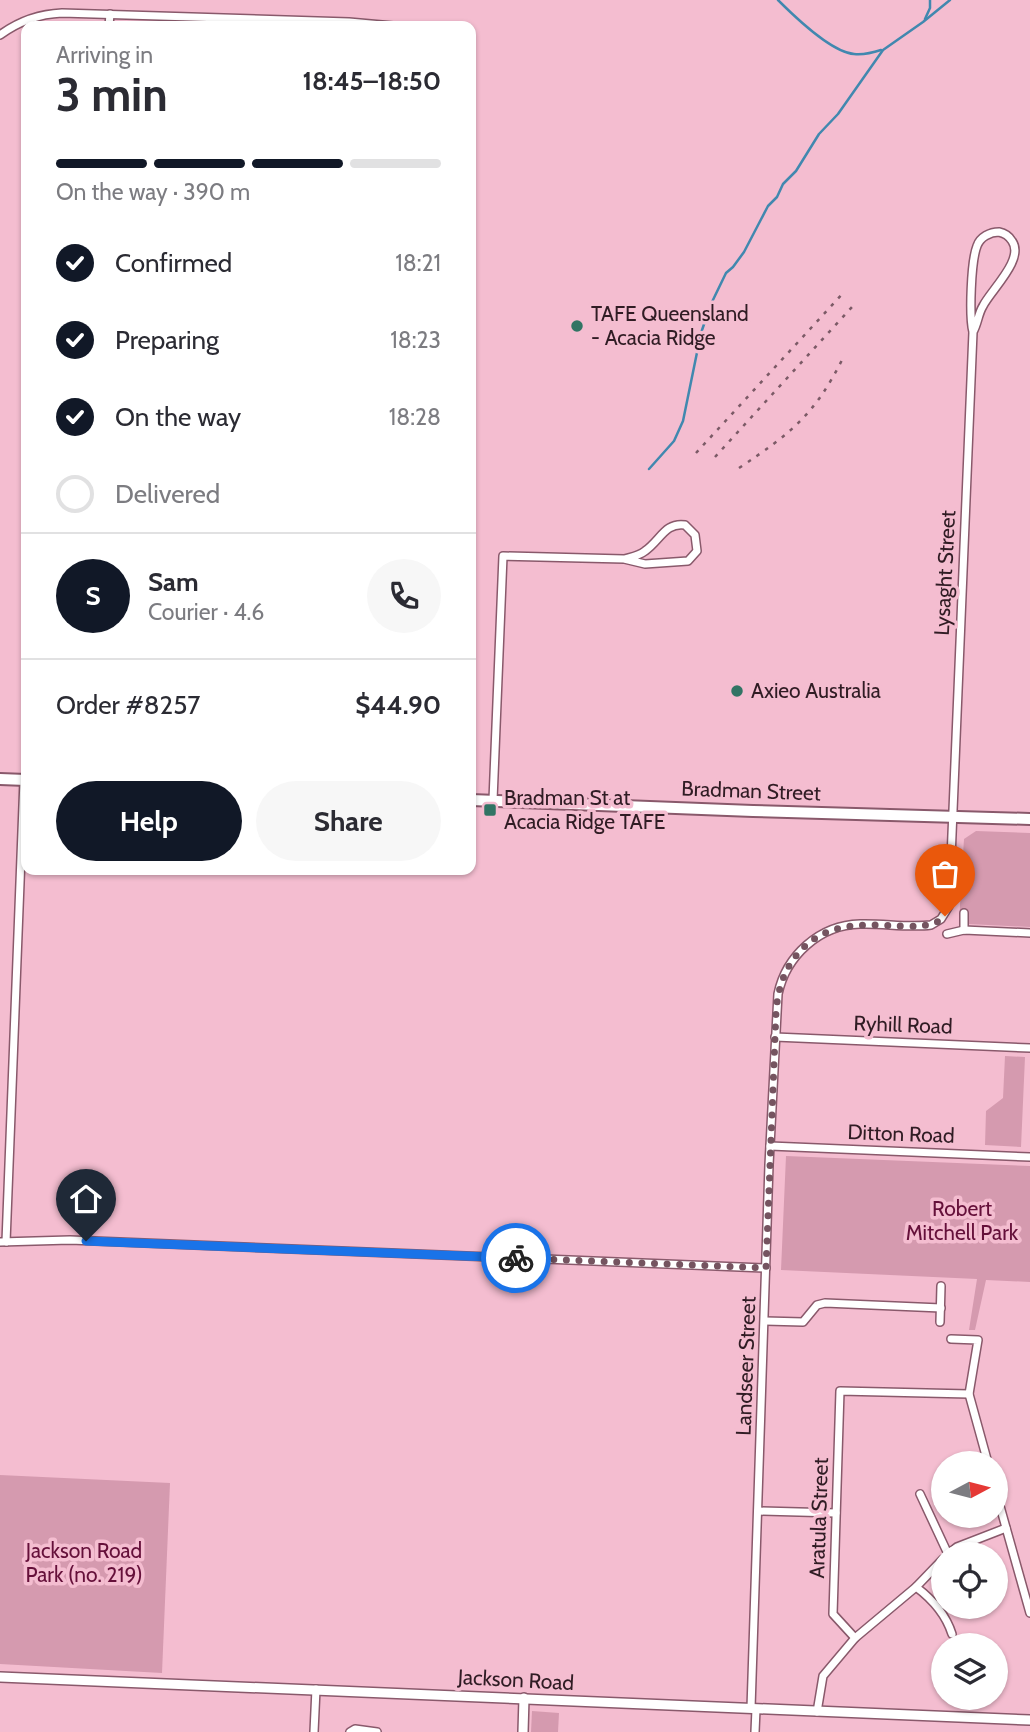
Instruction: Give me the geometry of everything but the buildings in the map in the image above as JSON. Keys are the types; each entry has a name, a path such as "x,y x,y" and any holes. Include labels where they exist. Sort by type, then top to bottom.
{"main road":[{"path":"0,779 21,780"},
{"name":"Bradman Street","path":"476,800 1030,819"}],"street":[{"path":"26,21 44,14 110,14 319,21"},
{"path":"109,21 110,14"},
{"path":"0,35 21,23"},
{"name":"Lysaght Street","path":"953,816 973,332 970,321 976,246 984,236 1000,232 1013,242 1014,258 983,306 973,332"},
{"path":"493,800 502,556 624,559 645,564 688,561 697,551 695,535 685,525 675,525 666,529 644,553 624,559"},
{"name":"Landseer Street","path":"755,1732 758,1511 770,1146 777,1004 782,979 794,958 815,938 834,929 847,925 928,926 939,922 945,916 949,904 953,816"},
{"path":"21,864 3,1242 81,1241 766,1268"},
{"path":"964,913 964,929"},
{"path":"947,934 964,929 1030,933"},
{"name":"Ryhill Road","path":"775,1037 1030,1048"},
{"name":"Ditton Road","path":"770,1146 1030,1157"},
{"path":"940,1322 942,1286"},
{"path":"765,1321 803,1322 817,1305 825,1303 941,1308"},
{"path":"951,1339 978,1340 969,1395 985,1451"},
{"name":"Aratula Street","path":"855,1638 833,1614 841,1391 969,1395"},
{"path":"920,1494 942,1542"},
{"path":"758,1511 836,1513"},
{"path":"970,1542 1006,1528 1030,1613"},
{"path":"817,1712 823,1676 855,1638 931,1571"},
{"path":"916,1587 925,1593 947,1619 952,1633"},
{"name":"Jackson Road","path":"0,1677 1030,1720"},
{"path":"314,1732 316,1689"},
{"path":"523,1732 524,1698"},
{"path":"350,1732 355,1729 377,1732"}],"green space":[{"path":"976,831 1030,833 1030,927 959,922 964,839"},
{"path":"1005,1056 1025,1057 1021,1147 985,1145 986,1111 1003,1098"},
{"name":"Robert Mitchell Park","path":"786,1156 1030,1166 1030,1282 986,1280 975,1330 969,1330 977,1279 781,1270"},
{"name":"Jackson Road Park (no. 219)","path":"0,1475 170,1483 162,1673 0,1664"},
{"path":"532,1711 559,1713 558,1732 531,1732"}],"waterway":[{"path":"778,0 813,32 845,52 868,54 881,50"},
{"path":"925,19 930,0"},
{"path":"649,469 674,441 683,421 701,333 711,304 726,273 744,252 768,206 883,50 950,0"}],"railway":[{"path":"696,453 845,291"},
{"path":"715,457 852,307"},
{"path":"739,468 800,422 822,395 843,358"}],"way so far":[{"path":"516,1258 766,1268 776,1012 778,994 786,971 800,951 815,938 834,929 862,924 926,926 939,922 945,916"}],"place":[{"name":"TAFE Queensland - Acacia Ridge","path":"577,326"},
{"name":"Axieo Australia","path":"737,691"},
{"name":"Bradman St at Acacia Ridge TAFE","path":"490,810"}],"route":[{"path":"86,1241 516,1258"}]}
